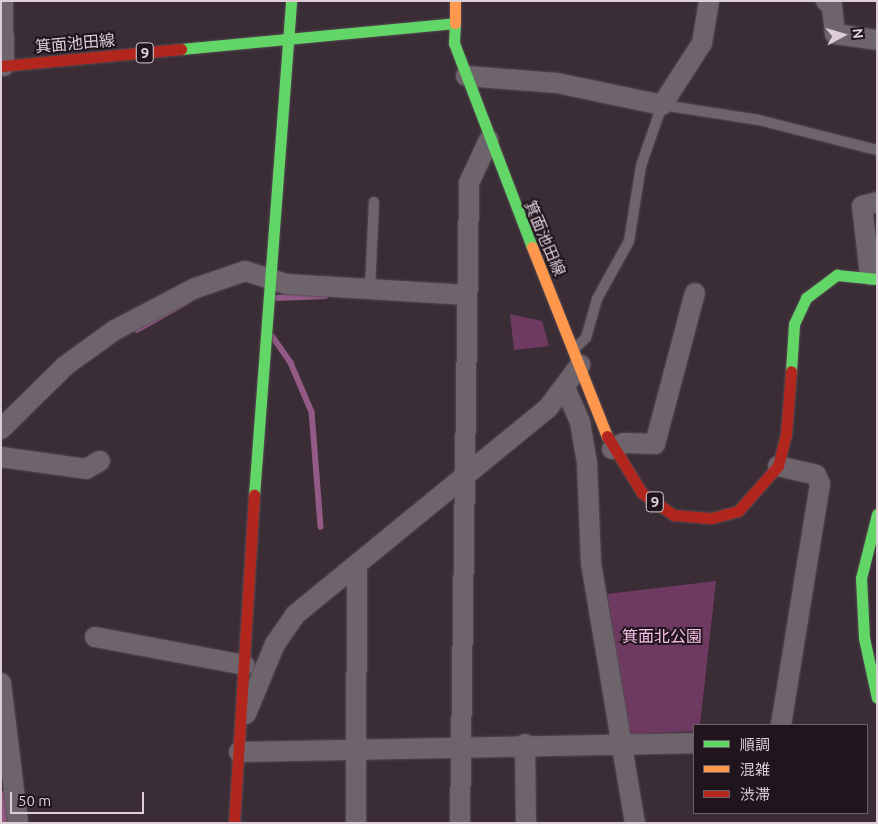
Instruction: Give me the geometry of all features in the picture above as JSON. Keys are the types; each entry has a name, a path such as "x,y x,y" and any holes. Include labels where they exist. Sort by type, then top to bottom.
{"main road":[{"path":"234,823 270,278 291,1"},
{"path":"455,1 455,23"},
{"name":"箕面池田線","path":"3,66 455,23 454,43 466,76 612,449 642,493 674,515 712,518 738,511 778,466 786,434 794,324 806,298 837,275 873,277"},
{"path":"875,522 861,578 877,698"}],"street":[{"path":"3,1 3,66"},
{"path":"466,76 557,83 662,105 702,43 709,1"},
{"path":"826,1 832,6 835,34 877,40"},
{"path":"460,823 466,471 468,183 490,140"},
{"path":"873,277 862,206 877,202"},
{"path":"1,429 65,366 115,330 193,289 245,271 286,284 467,295"},
{"path":"612,449 624,443 655,444 695,293"},
{"path":"242,723 276,644 295,615 357,566 466,471 548,408 565,388 577,357"},
{"path":"565,388 580,422 587,463 591,563 619,741 635,823"},
{"path":"1,457 86,469 100,461"},
{"path":"778,466 816,475 820,484 781,724"},
{"path":"356,823 357,566"},
{"path":"95,637 244,665"},
{"path":"1,683 12,817"},
{"path":"240,752 619,741 693,743"},
{"path":"525,744 526,823"}],"lane":[{"path":"577,357 586,338 598,299 629,241 641,166 662,105 759,120 877,150"},
{"path":"370,289 374,202"}],"green space":[{"path":"510,314 542,321 549,346 514,350"},
{"name":"箕面北公園","path":"716,581 700,724 693,724 693,731 630,735 607,594"}],"waterway":[{"path":"277,298 325,296"},
{"path":"137,330 188,301"},
{"path":"273,337 291,363 312,412 321,527"},
{"path":"1,807 8,807"}],"traffic: fast":[{"path":"254,495 291,1"},
{"path":"181,49 455,23 454,43 532,247"},
{"path":"791,371 794,324 806,298 837,275 877,279"},
{"path":"877,514 861,578 864,638 877,698"}],"traffic: slow":[{"path":"455,1 455,23"},
{"path":"532,247 607,436"}],"traffic: jam":[{"path":"1,66 181,49"},
{"path":"607,436 642,493 674,515 712,518 738,511 778,466 786,434 791,371"},
{"path":"234,823 254,495"}]}
